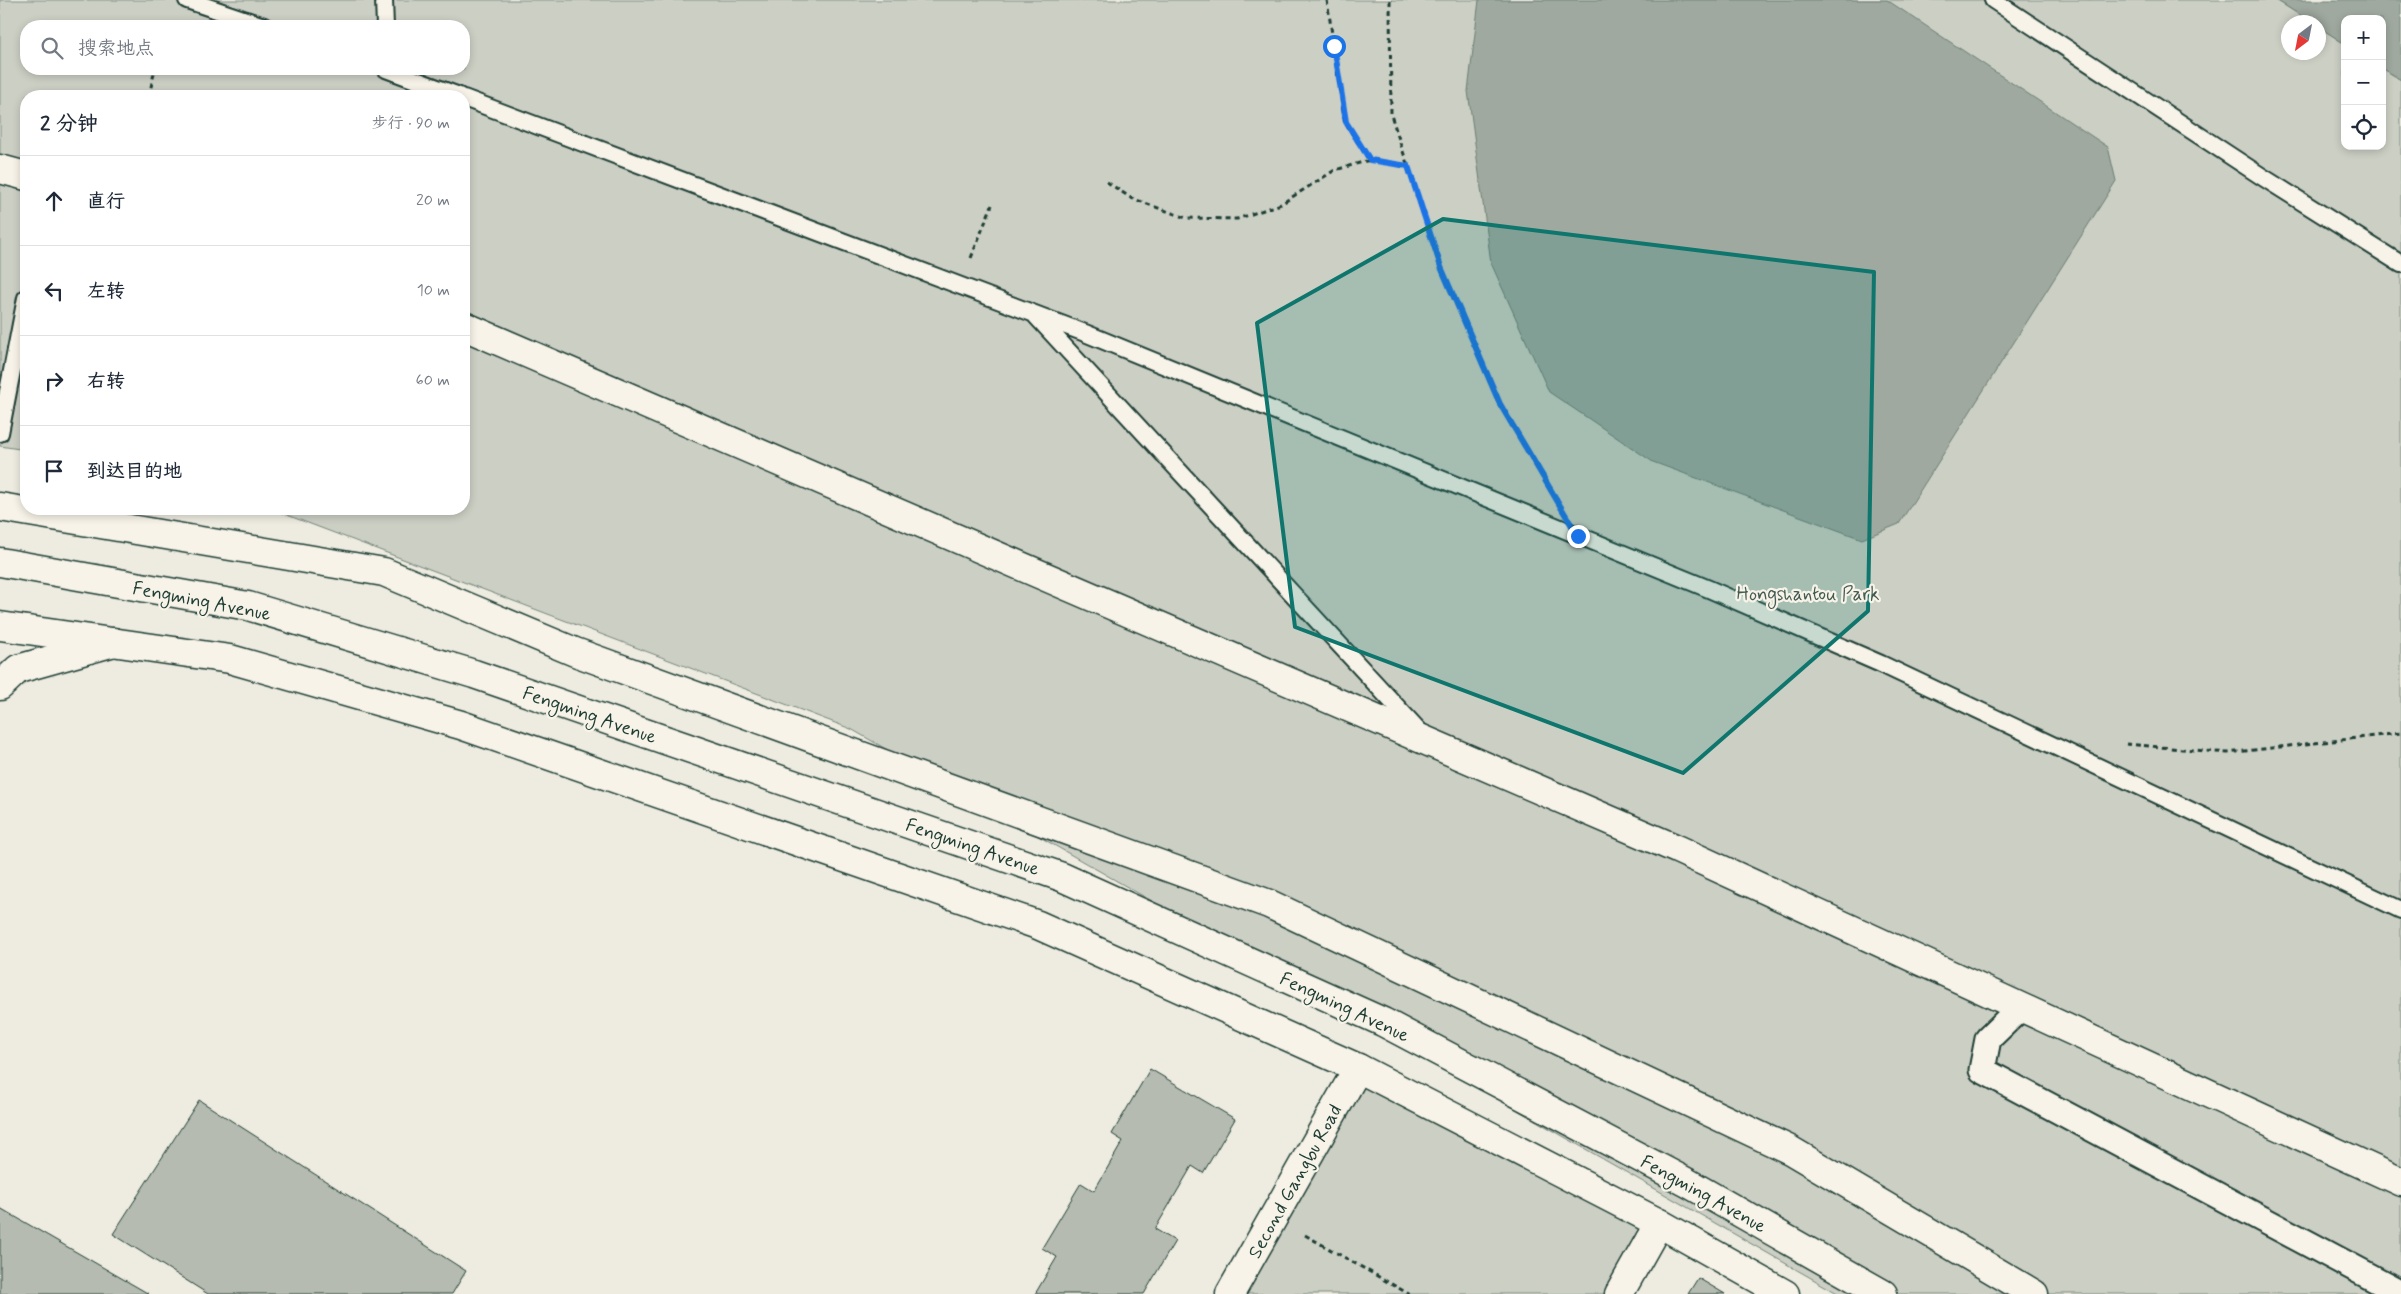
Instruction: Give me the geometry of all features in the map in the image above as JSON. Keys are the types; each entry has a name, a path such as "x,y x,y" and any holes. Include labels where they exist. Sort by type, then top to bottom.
{"street":[{"path":"0,169 20,174"},
{"path":"470,329 1677,849 2401,1182"},
{"path":"0,507 20,510"},
{"path":"47,515 384,572 575,652 1269,904 1790,1150 2034,1294"},
{"name":"Fengming Avenue","path":"0,562 248,606 474,674 1062,877 1383,1022 1688,1183 1883,1294"},
{"path":"0,626 230,659 461,725 1038,925 1358,1068 1660,1222 1786,1294"},
{"path":"0,686 18,669 114,642"},
{"path":"2021,1007 1988,1039 1982,1070 2401,1293"},
{"name":"Second Gangbu Road","path":"1230,1294 1358,1068"},
{"path":"1619,1294 1660,1222"}],"lane":[{"path":"187,0 246,20"},
{"path":"384,0 385,20"},
{"path":"1993,0 2253,171 2401,264"},
{"path":"402,75 443,90"},
{"path":"470,100 1033,313 1578,536 1881,664 2401,910"},
{"path":"1033,313 1430,743"},
{"path":"0,433 20,329"}],"path":[{"path":"1327,0 1346,122 1370,160"},
{"path":"1390,0 1391,115 1441,267 1500,404 1578,536"},
{"path":"150,90 154,75"},
{"path":"1107,182 1131,198 1186,218 1237,219 1281,204 1335,170 1370,160 1408,166"},
{"path":"960,286 992,205"},
{"path":"2120,743 2228,753 2401,733"},
{"path":"1274,1218 1409,1294"}],"highlighted area":[{"path":"1443,219 1874,272 1868,611 1683,773 1295,627 1257,323"}],"green space":[{"name":"Hongshantou Park","path":"0,0 2276,0 2300,15 2281,15 2281,60 2326,60 2326,32 2341,41 2341,150 2386,150 2386,71 2401,80 2401,1294 1839,1294 851,729 287,515 470,515 470,90 20,90 20,449 0,446"},
{"path":"1358,1068 1659,1223 1619,1294 1230,1294"}],"shaded area":[{"path":"1479,0 1887,0 2108,147 2116,181 1899,524 1862,539 1653,462 1549,392 1491,263 1468,91"},
{"path":"2276,0 2401,0 2401,80 2386,71 2386,15 2341,15 2341,41 2326,32 2326,15 2300,15"}],"building":[{"path":"1150,1069 1235,1119 1203,1173 1192,1166 1155,1229 1175,1241 1144,1294 1035,1294 1057,1257 1042,1248 1081,1183 1094,1191 1123,1141 1112,1134"},
{"path":"199,1100 466,1271 452,1294 208,1294 113,1234"},
{"path":"0,1208 149,1294 0,1294"},
{"path":"1698,1278 1725,1294 1688,1294"}],"route":[{"path":"1334,46 1346,122 1370,160 1408,166 1441,267 1500,404 1578,536"}]}
